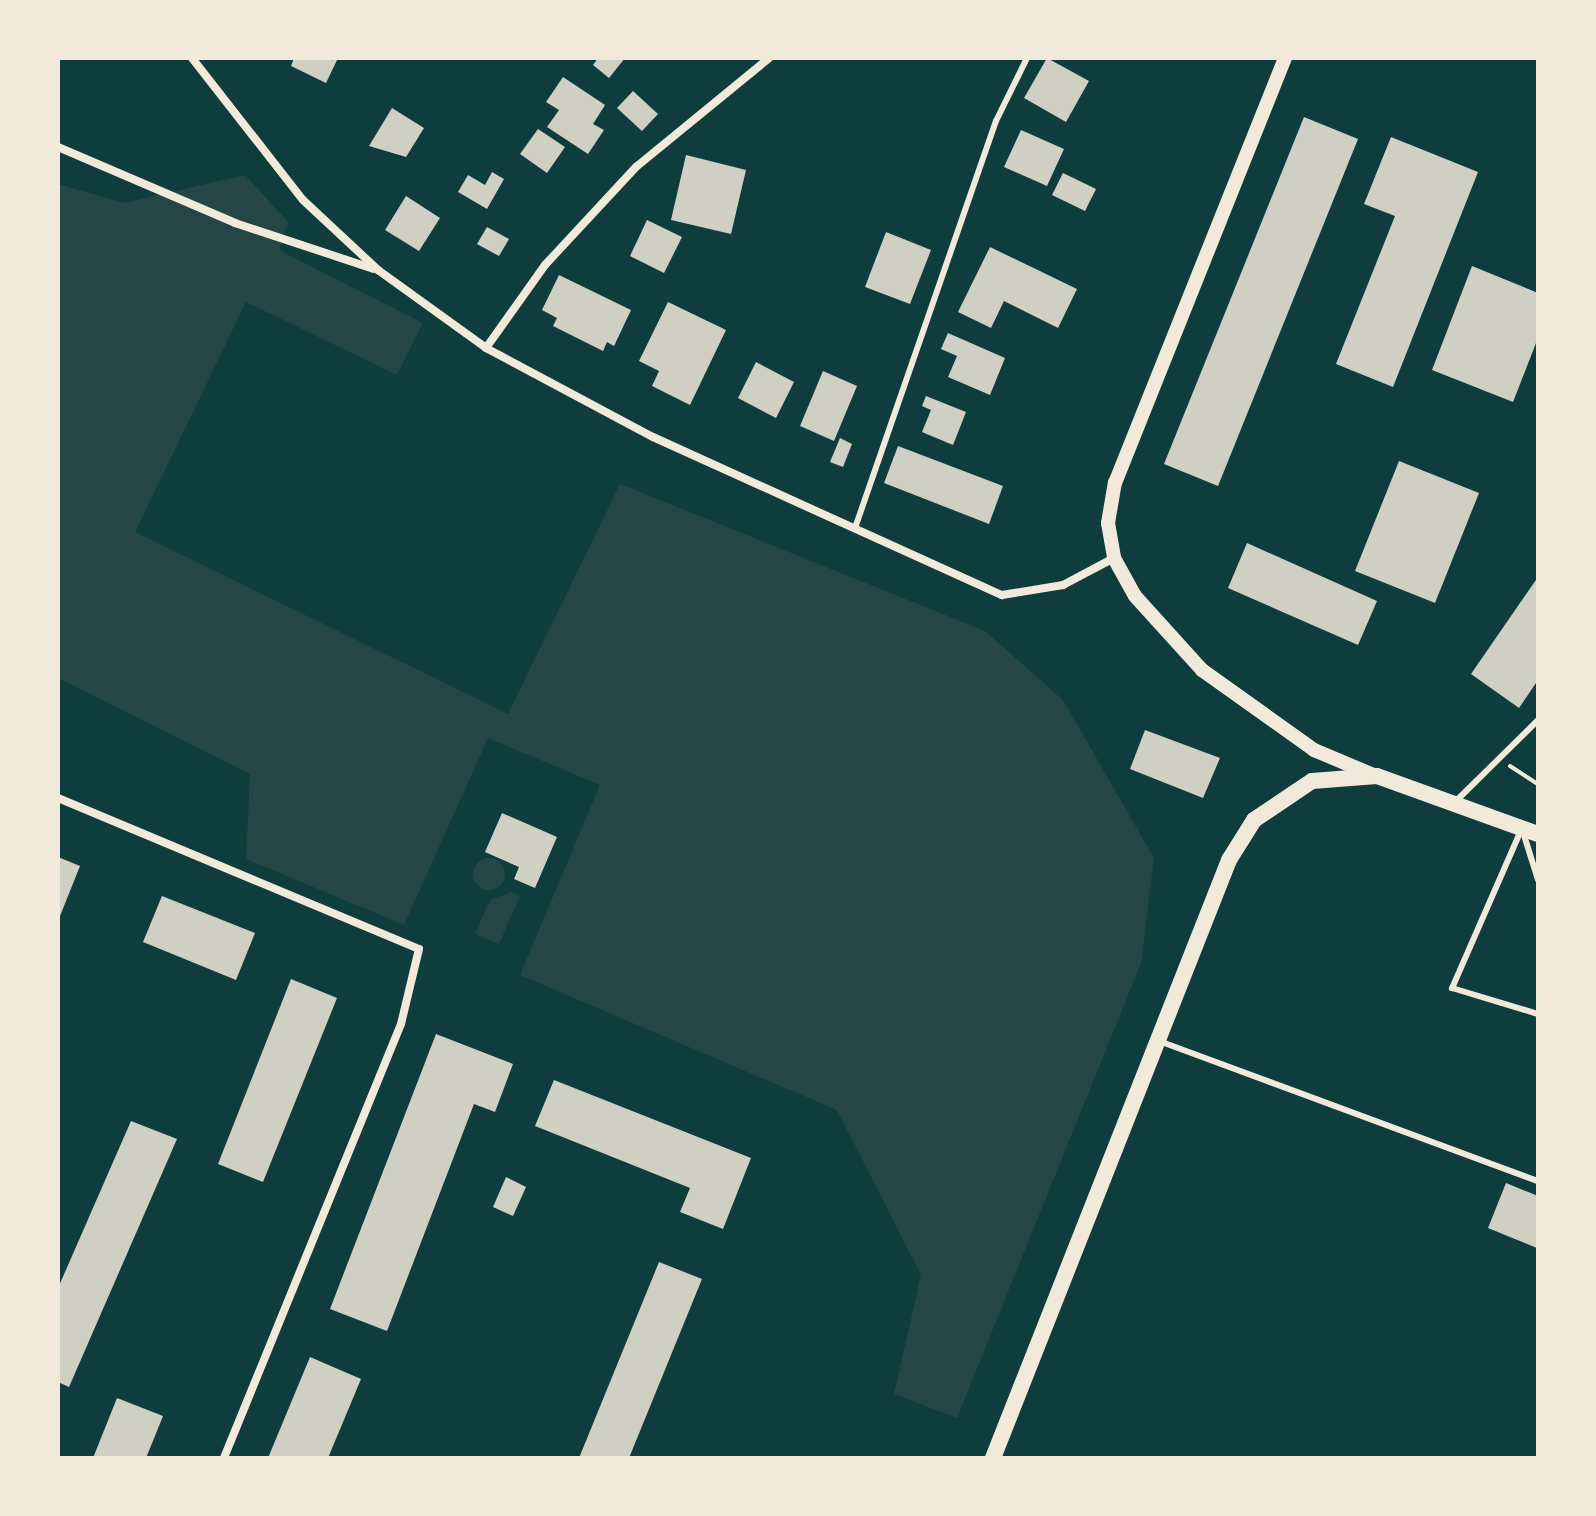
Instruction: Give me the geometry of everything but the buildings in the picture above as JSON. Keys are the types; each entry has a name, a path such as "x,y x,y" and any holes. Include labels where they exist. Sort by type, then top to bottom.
{"main road":[{"path":"993,1458 1229,860 1254,820 1312,781 1377,776 1538,834"}],"street":[{"path":"192,58 303,200 378,270 486,348 653,437 1002,595 1063,585 1114,558"},
{"path":"486,348 545,265 636,167 769,58"},
{"path":"1285,58 1115,482 1108,523 1114,558 1135,596 1202,670 1314,750 1377,776"},
{"path":"58,147 235,223 378,270"},
{"path":"58,798 419,949 401,1024 224,1458"}],"lane":[{"path":"855,528 996,121 1027,58"},
{"path":"1453,804 1538,720"},
{"path":"1522,828 1538,880"},
{"path":"1522,828 1452,988 1538,1014"},
{"path":"1158,1041 1538,1181"}],"path":[{"path":"1499,759 1538,784"}],"shaded area":[{"path":"245,175 288,222 279,250 423,323 397,375 246,302 135,532 508,714 620,484 985,631 1063,700 1154,858 1141,963 957,1418 894,1394 921,1275 837,1110 520,975 600,785 488,738 404,925 246,859 250,774 58,678 58,184 124,203"},
{"path":"489,858 501,862 505,874 501,886 489,890 477,886 473,874 477,862"},
{"path":"511,892 520,896 499,944 475,934 490,900"}]}
